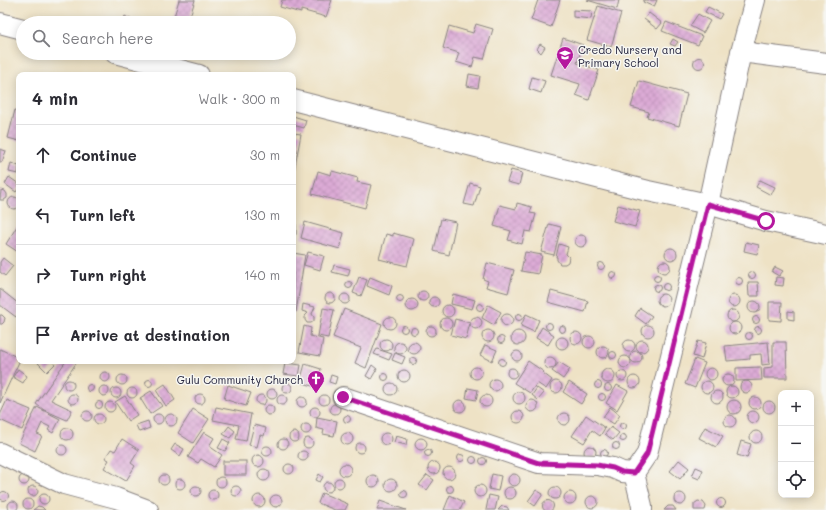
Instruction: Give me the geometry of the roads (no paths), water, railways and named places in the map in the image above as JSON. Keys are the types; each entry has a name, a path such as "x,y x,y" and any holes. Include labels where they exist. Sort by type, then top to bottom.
{"street":[{"path":"642,510 634,473 647,454 708,204 741,52 755,0"},
{"path":"0,23 16,27"},
{"path":"741,52 826,64"},
{"path":"142,60 188,72"},
{"path":"296,101 641,189 708,204 766,221 826,234"},
{"path":"343,397 539,463 597,465 613,468 622,472 634,473"},
{"path":"0,453 64,484 116,498 148,510"}],"place":[{"name":"Credo Nursery and Primary School","path":"565,70"},
{"name":"Gulu Community Church","path":"316,394"}]}
